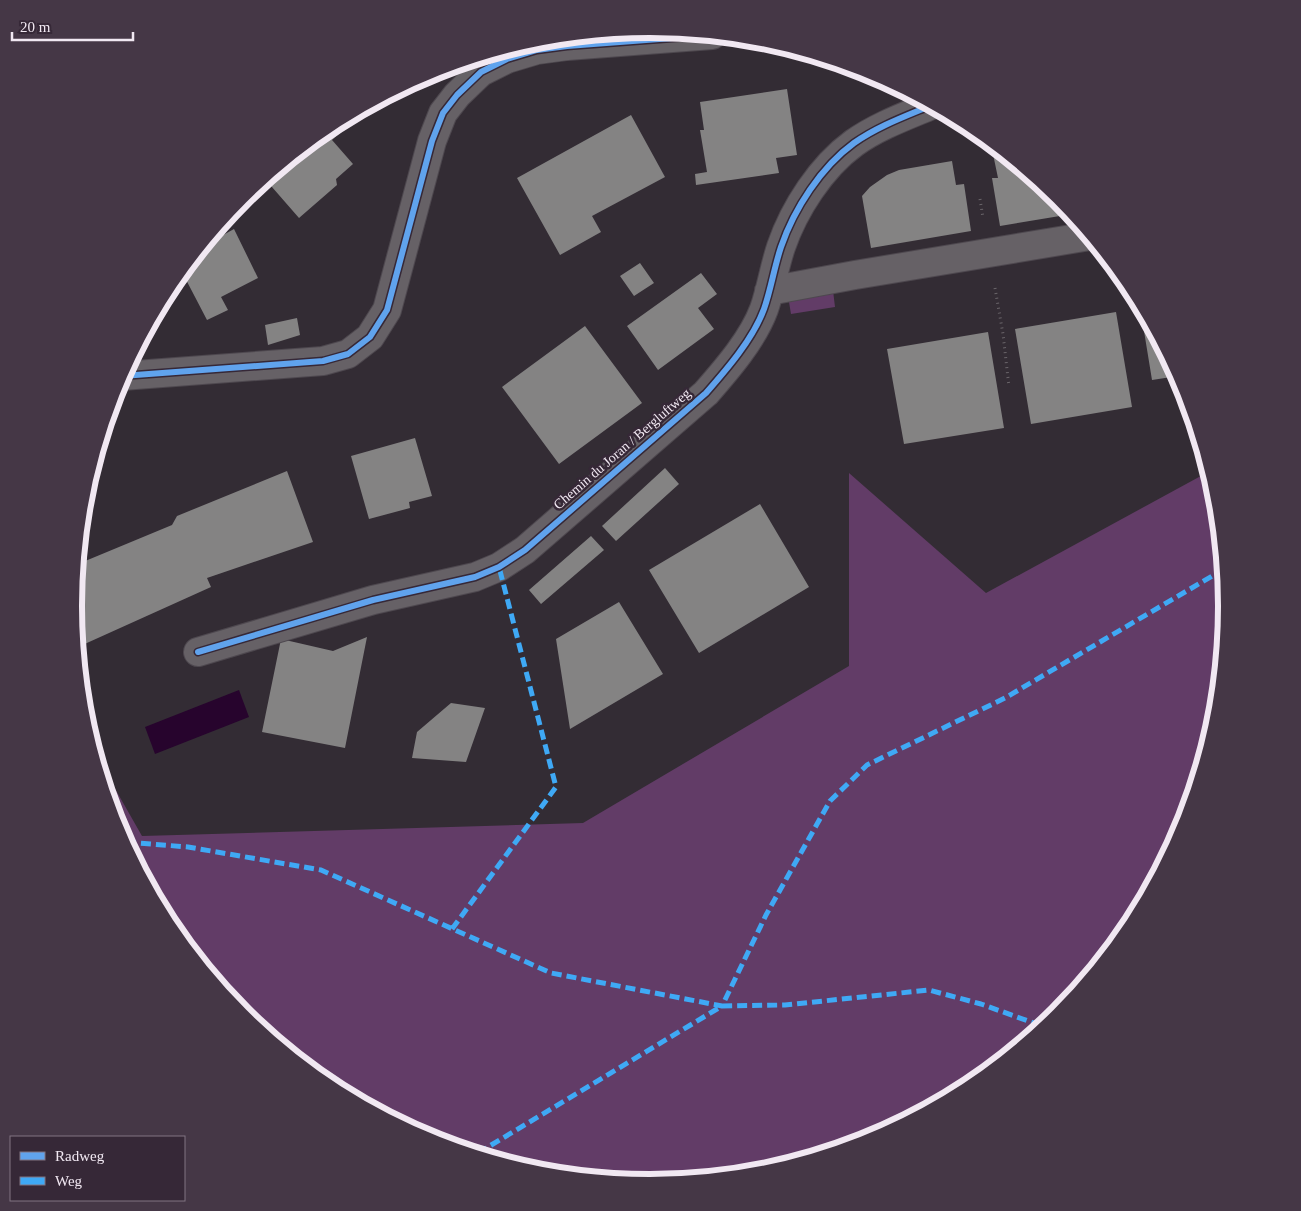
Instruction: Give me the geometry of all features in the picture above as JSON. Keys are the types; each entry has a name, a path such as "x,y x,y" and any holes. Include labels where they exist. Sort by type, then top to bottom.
{"street":[{"path":"132,375 323,362 348,354 370,337 387,310 432,141 444,113 457,95 481,72 507,59 537,50 666,38"},
{"name":"Chemin du Joran / Bergluftweg","path":"198,652 373,600 475,577 499,567 525,550 706,393 729,367 749,338 763,310 781,246 792,222 808,193 830,166 854,143 883,126 924,108"},
{"path":"769,291 1083,237"}],"path":[{"path":"1003,334 1009,386"}],"shaded area":[{"path":"832,282 835,307 791,314 787,290"},
{"path":"849,473 986,593 1203,475 1214,531 1217,568 1217,643 1214,680 1208,716 1199,753 1175,823 1160,857 1123,921 1078,980 1025,1033 966,1078 902,1115 833,1143 761,1163 725,1169 650,1174 576,1169 540,1163 503,1154 433,1130 399,1115 366,1097 335,1078 276,1033 223,980 178,921 159,889 141,857 111,782 142,836 583,823 849,666"},
{"path":"239,690 249,717 155,754 145,727"}],"building":[{"path":"787,89 797,155 776,158 779,173 696,185 695,174 707,172 700,130 704,130 700,102"},
{"path":"631,115 665,177 592,216 601,232 560,255 517,178"},
{"path":"340,130 341,132 332,140 353,164 336,179 337,185 299,218 270,184 305,155"},
{"path":"993,154 1025,178 1063,215 1000,226 992,178 998,178"},
{"path":"952,161 956,185 964,184 971,231 871,248 862,196 870,187 887,175 899,170"},
{"path":"234,229 258,278 221,297 228,310 207,320 186,279 217,238"},
{"path":"640,263 654,283 634,296 620,276"},
{"path":"701,273 717,294 698,308 714,329 658,370 627,326"},
{"path":"1116,312 1132,407 1031,424 1015,329"},
{"path":"297,318 300,335 268,345 265,325"},
{"path":"585,326 642,403 559,464 502,387"},
{"path":"1144,331 1147,331 1170,377 1152,380"},
{"path":"988,332 1004,428 904,444 887,349"},
{"path":"415,438 432,496 409,502 410,508 369,519 351,456"},
{"path":"665,468 679,484 616,541 602,526"},
{"path":"287,471 313,542 207,578 211,587 84,644 82,606 85,561 172,525 177,516"},
{"path":"760,504 809,587 699,653 649,570"},
{"path":"591,536 604,550 541,604 529,590"},
{"path":"619,602 663,674 570,729 556,639"},
{"path":"367,637 345,748 262,732 281,639 333,651"},
{"path":"451,703 485,708 466,762 412,758 417,732"}],"marked path":[{"path":"452,929 556,787 499,567"},
{"path":"135,843 188,847 321,870 551,973 722,1006 766,915 830,801 867,765 1005,698 1217,573"},
{"path":"485,1148 722,1006 785,1005 929,990 981,1004 1035,1023"}],"cycle path":[{"path":"132,375 323,361 348,354 370,337 387,310 432,141 443,113 457,95 481,72 507,59 537,50 667,38"},
{"path":"198,652 373,600 475,577 499,567 525,550 706,393 731,364 753,331 764,309 781,247 793,218 810,190 830,164 854,143 873,131 924,108"}]}
